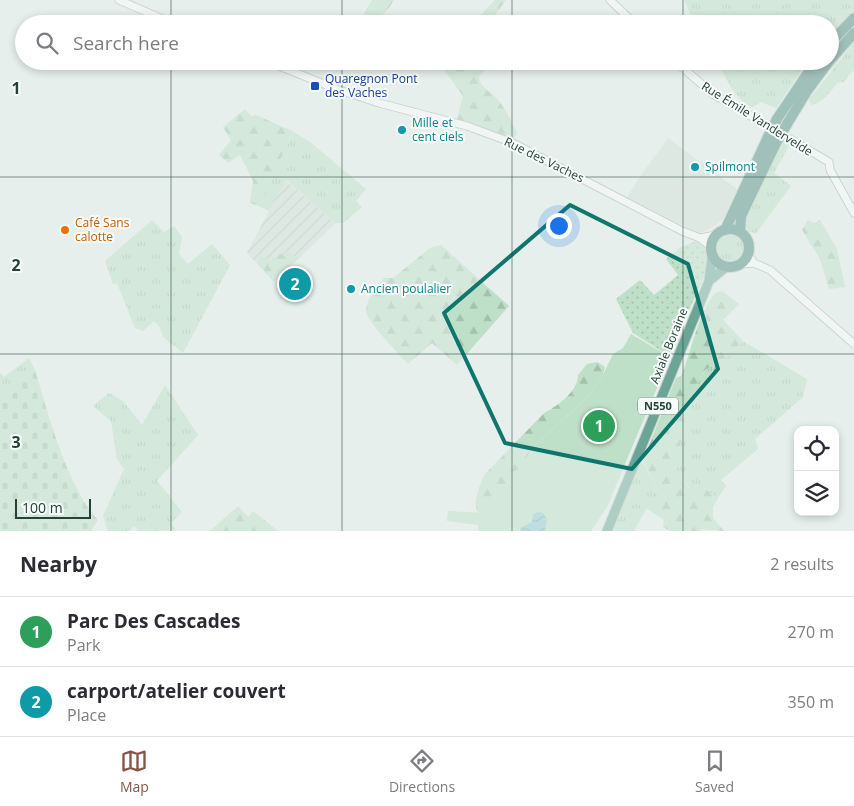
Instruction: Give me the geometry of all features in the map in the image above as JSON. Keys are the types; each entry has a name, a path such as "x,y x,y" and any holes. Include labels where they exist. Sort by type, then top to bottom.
{"highway":[{"path":"839,34 854,18"},
{"name":"Axiale Boraine","path":"839,50 854,33"},
{"name":"Axiale Boraine","path":"711,251 811,70"},
{"name":"Axiale Boraine","path":"782,121 823,70"},
{"name":"Axiale Boraine","path":"740,232 741,216 772,140"},
{"path":"720,232 740,232 748,242 751,258"},
{"path":"711,251 718,264 726,267"},
{"name":"Axiale Boraine","path":"726,267 741,264 751,258"}],"main road":[{"name":"Axiale Boraine","path":"607,531 709,281 711,251"},
{"name":"Axiale Boraine","path":"709,281 726,267"}],"street":[{"path":"120,0 154,15"},
{"path":"610,0 626,15"},
{"name":"Rue des Vaches","path":"290,70 379,103 467,126 516,144 682,231 700,238 711,251"},
{"name":"Rue Émile Vandervelde","path":"685,70 718,98 828,162 830,170 854,213"},
{"path":"700,238 720,232"},
{"path":"751,258 772,271 854,344"}],"highlighted area":[{"path":"570,205 688,264 718,369 632,469 505,443 444,313"}],"shaded area":[{"path":"668,138 737,189 723,220 708,230 700,233 691,230 627,197"},
{"path":"285,180 336,223 274,282 247,253"}],"green space":[{"path":"372,0 394,0 382,15 363,15"},
{"path":"495,0 506,0 495,15 481,15"},
{"path":"684,0 854,0 854,13 839,27 839,15 691,15"},
{"path":"854,40 854,69 844,82 837,83 822,100 811,105 809,99 833,70 839,70 839,63"},
{"path":"484,70 479,77 480,81 499,101 506,112 517,133 514,139 506,140 456,123 463,96 445,71"},
{"path":"722,70 802,70 776,108 761,102 752,107 740,98 731,87"},
{"path":"245,109 251,116 256,115 292,131 288,144 259,206 250,203 253,181 240,155 228,163 219,155 231,140 223,127"},
{"path":"292,131 310,142 366,189 356,201 362,207 343,223 336,223 286,180 269,211 259,206 288,144"},
{"path":"784,140 790,144 774,173 791,186 756,233 749,232 744,225 747,213"},
{"path":"152,220 164,232 174,226 182,237 179,254 188,264 212,244 230,265 183,353 163,337 160,327 154,321 143,331 135,328 117,283 113,284 105,261"},
{"path":"808,220 814,223 820,220 837,249 845,287 829,289 820,259 802,230"},
{"path":"730,232 736,233 741,237 745,242 745,254 741,259 736,263 730,264 724,263 719,259 715,254 714,248 715,242 719,237 724,233"},
{"path":"696,241 705,246 709,259 705,274 669,356 633,333 616,299 640,280 654,295 678,275 666,259 681,247"},
{"path":"441,245 509,306 457,365 432,343 408,364 370,320 366,308 367,304 384,278 393,278 430,248"},
{"path":"288,252 299,258 274,281 257,263 260,257 266,257 270,261 280,254"},
{"path":"722,291 739,304 723,320 743,341 722,361 705,370 695,388 674,468 690,489 700,485 718,498 713,507 713,518 724,531 702,529 700,531 670,531 663,527 664,520 646,508 657,489 643,460 676,378 681,376 703,313 715,293"},
{"path":"631,334 670,357 607,507 591,531 478,531 478,525 447,521 448,511 482,513 488,509 515,471 527,467 526,458 533,447 589,396 603,375 613,354 623,348"},
{"path":"743,341 807,379 803,397 755,439 758,449 721,480 726,486 718,498 700,485 691,489 674,468 695,388 705,370 722,361"},
{"path":"29,358 35,370 0,393 0,373 4,377"},
{"path":"597,362 605,367 603,375 589,396 533,447 527,467 515,471 499,491 490,507 482,514 478,513 476,498 485,474 544,413 571,392 575,387 578,375 587,364"},
{"path":"35,370 52,428 68,469 87,506 98,520 91,531 0,531 0,393"},
{"path":"165,385 198,435 157,481 182,512 171,523 176,530 138,531 134,526 129,531 108,531 103,516 124,469 117,459 111,421 93,406 109,393 123,401 142,425"},
{"path":"641,459 657,489 634,531 610,531"},
{"path":"238,506 248,517 253,511 278,531 210,531"}],"water":[{"path":"537,512 543,513 547,519 545,531 521,531 520,528 532,522 533,515"}],"place":[{"name":"Quaregnon Pont des Vaches","path":"315,86"},
{"name":"Mille et cent ciels","path":"402,130"},
{"name":"Spilmont","path":"695,167"},
{"name":"Café Sans calotte","path":"65,230"},
{"name":"carport/atelier couvert","path":"295,284"},
{"name":"Ancien poulalier","path":"351,289"},
{"name":"Parc Des Cascades","path":"599,426"}]}
